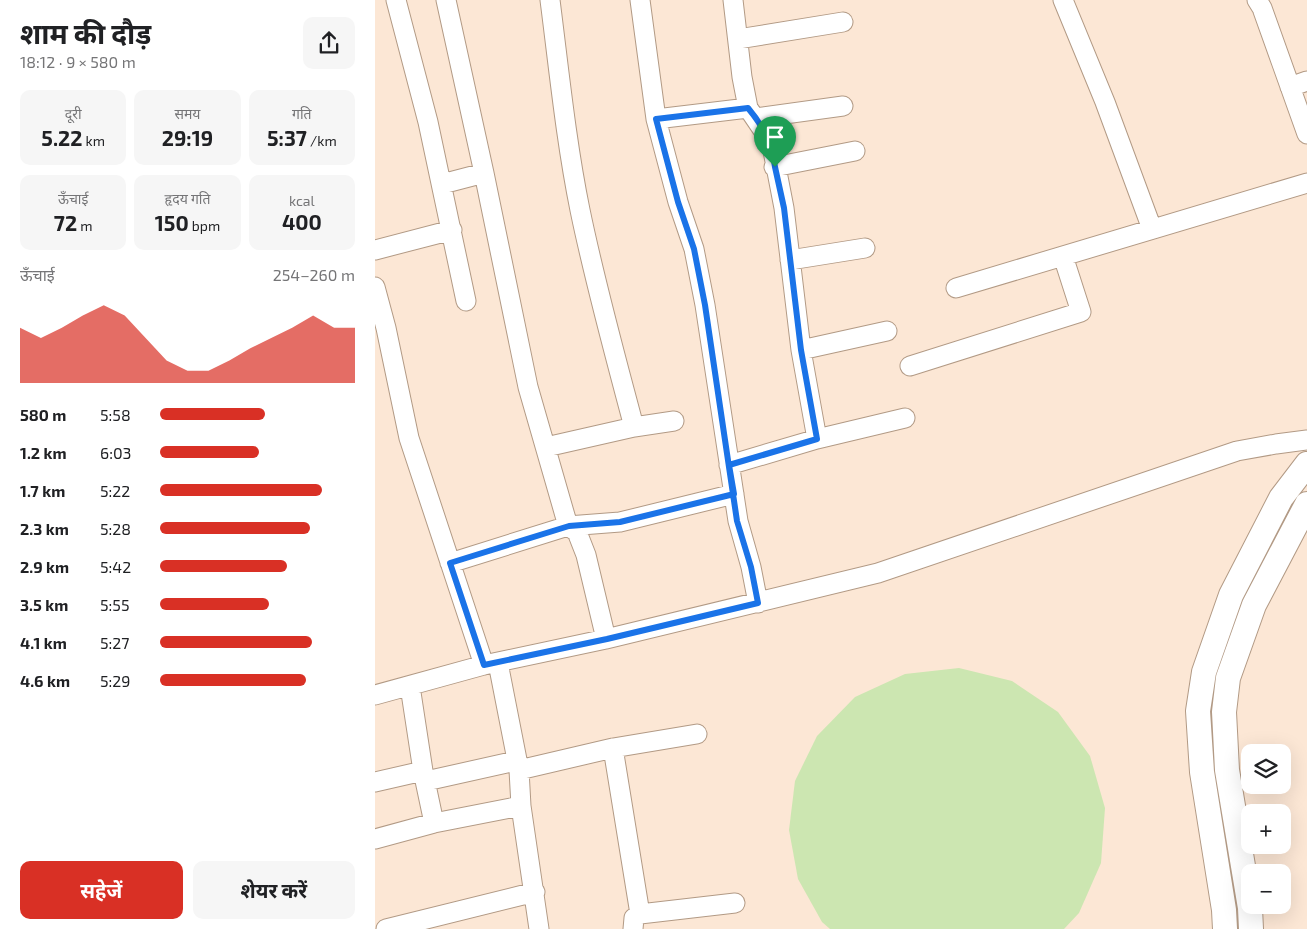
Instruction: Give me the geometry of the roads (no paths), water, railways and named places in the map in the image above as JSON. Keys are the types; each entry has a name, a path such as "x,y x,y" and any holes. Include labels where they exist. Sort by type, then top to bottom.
{"street":[{"path":"397,0 442,184 467,301"},
{"path":"446,0 528,386 569,526 577,532 586,555 607,639"},
{"path":"549,0 580,209 607,328 634,428"},
{"path":"641,0 656,119 696,259 705,305 737,521 751,567 758,603"},
{"path":"733,0 742,76 752,113 765,133 773,152 784,208 801,350 817,439"},
{"path":"1063,0 1105,102 1151,229"},
{"path":"1257,0 1299,84 1307,134"},
{"path":"738,39 843,22"},
{"path":"656,119 843,106"},
{"path":"775,167 855,151"},
{"path":"442,184 484,173"},
{"path":"956,288 1307,182"},
{"path":"375,250 452,230"},
{"path":"790,260 865,248"},
{"path":"910,366 1081,312 1063,256"},
{"path":"375,288 385,328 384,366 450,563 491,664 517,765 539,929"},
{"path":"801,350 887,331"},
{"path":"729,465 817,439 905,418"},
{"path":"546,447 674,421"},
{"path":"375,695 491,664 607,639 878,574 1237,451 1307,440"},
{"path":"1225,929 1224,910 1202,772 1198,711 1204,672 1231,595 1281,498 1307,464"},
{"path":"450,563 569,526 620,522 734,494"},
{"path":"1251,929 1227,770 1224,712 1228,678 1254,605 1307,504"},
{"path":"411,686 424,776 434,823"},
{"path":"375,782 517,765 697,734"},
{"path":"613,748 637,921 735,903"},
{"path":"375,839 434,823 521,806"},
{"path":"386,929 433,924 535,892"}]}
